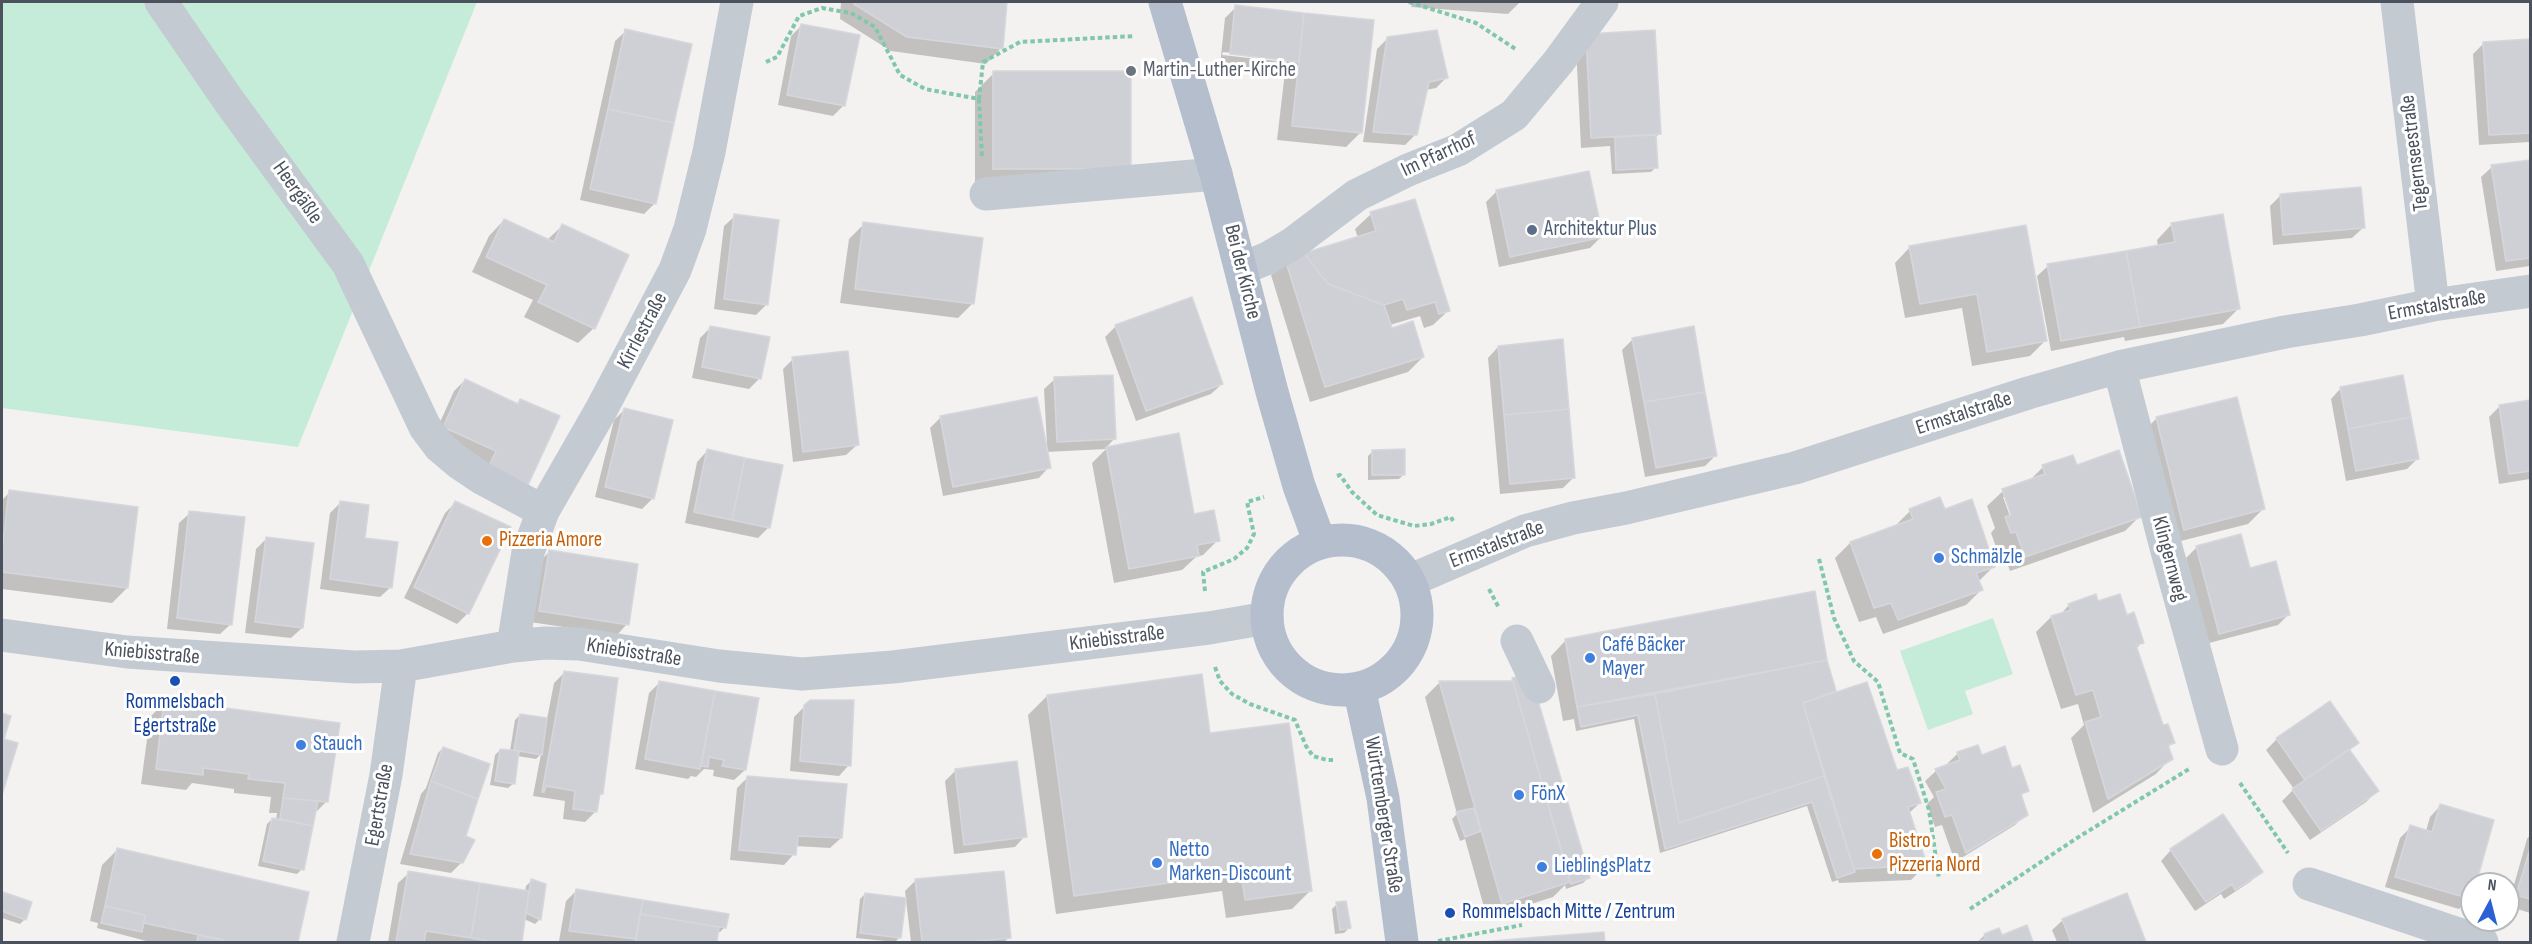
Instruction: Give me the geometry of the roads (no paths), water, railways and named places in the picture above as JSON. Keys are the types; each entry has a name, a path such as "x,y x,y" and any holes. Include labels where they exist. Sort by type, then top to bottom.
{"main road":[{"name":"Bei der Kirche","path":"1165,2 1216,174 1299,486 1320,543"},
{"path":"1337,540 1355,541 1372,546 1400,566 1409,581 1416,599 1417,619 1414,637 1406,656 1394,670 1378,682 1359,688 1326,689 1296,675 1275,649 1266,618 1270,594 1281,572 1292,559 1320,543 1337,540"},
{"name":"Württemberger Straße","path":"1359,688 1383,798 1402,942"}],"street":[{"name":"Heergäßle","path":"161,2 229,101 348,264 425,428 440,447 483,479 543,511"},
{"name":"Kirrlestraße","path":"513,646 528,552 543,511 601,410 675,270 690,229 709,152 737,2"},
{"name":"Im Pfarrhof","path":"1241,269 1268,258 1292,244 1357,195 1408,170 1458,150 1514,115 1602,2"},
{"name":"Tegernseestraße","path":"2397,2 2433,305"},
{"path":"986,194 1216,174"},
{"name":"Ermstalstraße","path":"1409,581 1525,531 1795,468 2028,393 2119,367 2285,332 2360,321 2433,305 2530,291"},
{"name":"Klingernweg","path":"2119,367 2222,749"},
{"name":"Kniebisstraße","path":"2,635 80,647 304,665 401,666 513,646 545,643 579,644 719,666 802,674 894,667 1209,628 1266,618"},
{"path":"1516,641 1539,687"},
{"name":"Egertstraße","path":"353,942 386,775 401,666"},
{"path":"2308,884 2482,942"}],"place":[{"name":"Martin-Luther-Kirche","path":"1131,71"},
{"name":"Architektur Plus","path":"1532,230"},
{"name":"Pizzeria Amore","path":"487,541"},
{"name":"Schmälzle","path":"1939,558"},
{"name":"Café Bäcker Mayer","path":"1590,658"},
{"name":"Rommelsbach Egertstraße","path":"175,681"},
{"name":"Stauch","path":"301,745"},
{"name":"FönX","path":"1519,795"},
{"name":"Bistro Pizzeria Nord","path":"1877,854"},
{"name":"Netto Marken-Discount","path":"1157,863"},
{"name":"LieblingsPlatz","path":"1542,867"},
{"name":"Rommelsbach Mitte / Zentrum","path":"1450,913"}]}
